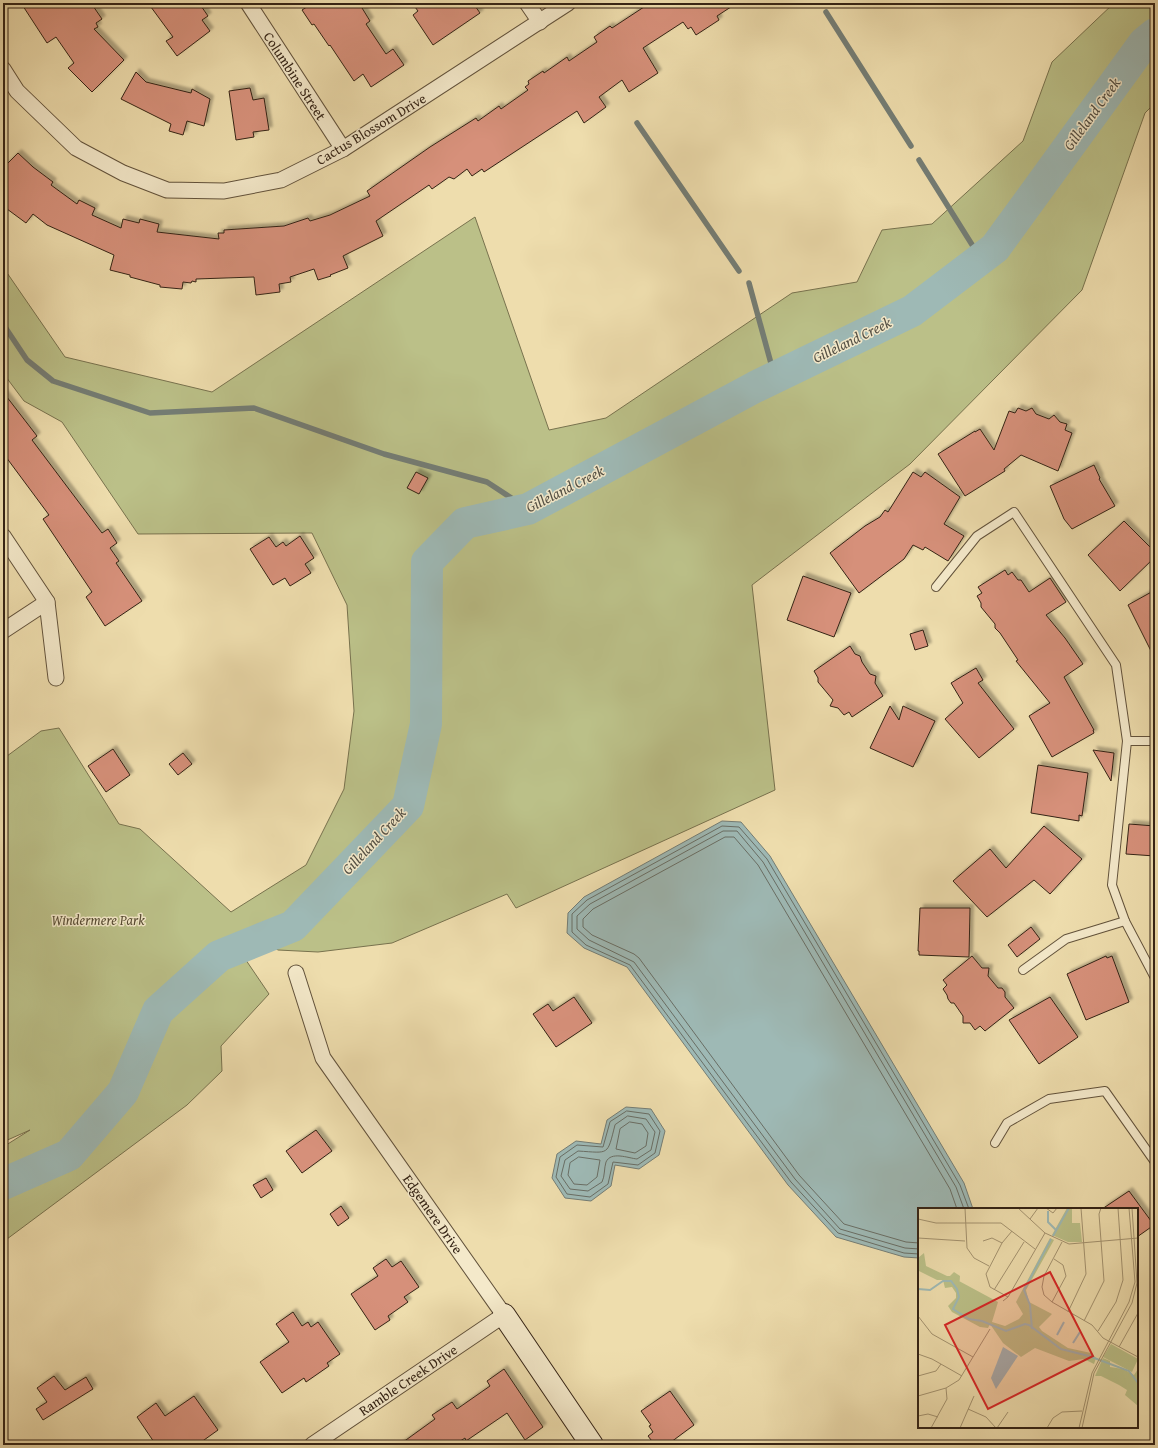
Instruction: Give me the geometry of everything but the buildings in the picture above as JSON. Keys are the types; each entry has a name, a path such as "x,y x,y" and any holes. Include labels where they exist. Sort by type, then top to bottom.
{"street":[{"name":"Columbine Street","path":"248,3 343,149"},
{"path":"527,3 540,22"},
{"name":"Cactus Blossom Drive","path":"3,69 17,91 76,148 123,173 167,190 224,191 281,180 343,149 568,3"},
{"path":"3,536 47,602 56,678"},
{"path":"3,631 47,602"},
{"name":"Edgemere Drive","path":"296,973 323,1058 504,1315 592,1445"},
{"name":"Ramble Creek Drive","path":"312,1445 504,1315"}],"lane":[{"path":"936,587 977,536 1014,512 1116,665 1127,741 1112,885 1125,921 1155,978"},
{"path":"1127,741 1155,741"},
{"path":"1023,970 1066,939 1125,921"},
{"path":"995,1143 1007,1123 1049,1099 1105,1091 1155,1162"}],"green space":[{"name":"Windermere Park","path":"1114,3 1155,3 1155,103 1145,113 1082,290 910,464 752,585 775,790 516,908 507,894 392,943 318,952 278,950 253,934 235,944 269,994 221,1046 222,1071 187,1105 3,1242 3,1147 30,1130 3,1142 3,759 41,731 59,728 119,824 140,829 231,912 306,865 344,789 354,711 347,605 312,533 138,534 62,422 24,401 3,373 3,267 65,357 212,392 475,217 549,430 606,418 792,293 857,282 882,230 932,224 1023,141 1052,62"}],"water":[{"path":"722,821 741,822 770,856 964,1183 973,1208 918,1208 918,1258 904,1257 836,1237 788,1185 627,967 584,948 567,933 568,913 584,897"},
{"path":"626,1107 651,1109 665,1131 659,1155 639,1169 615,1165 611,1186 591,1201 565,1198 552,1178 557,1154 576,1141 601,1144 607,1120"}],"waterway":[{"path":"826,12 911,146"},
{"name":"Gilleland Creek","path":"3,1184 69,1155 123,1092 158,1011 219,956 293,926 408,806 426,724 427,562 465,523 528,509 755,387 912,311 995,248 1144,43 1155,34"},
{"path":"637,123 739,271"},
{"path":"919,160 981,259"},
{"path":"749,283 775,378"},
{"path":"3,324 27,360 53,381 150,413 254,408 384,454 487,482 528,509"}]}
